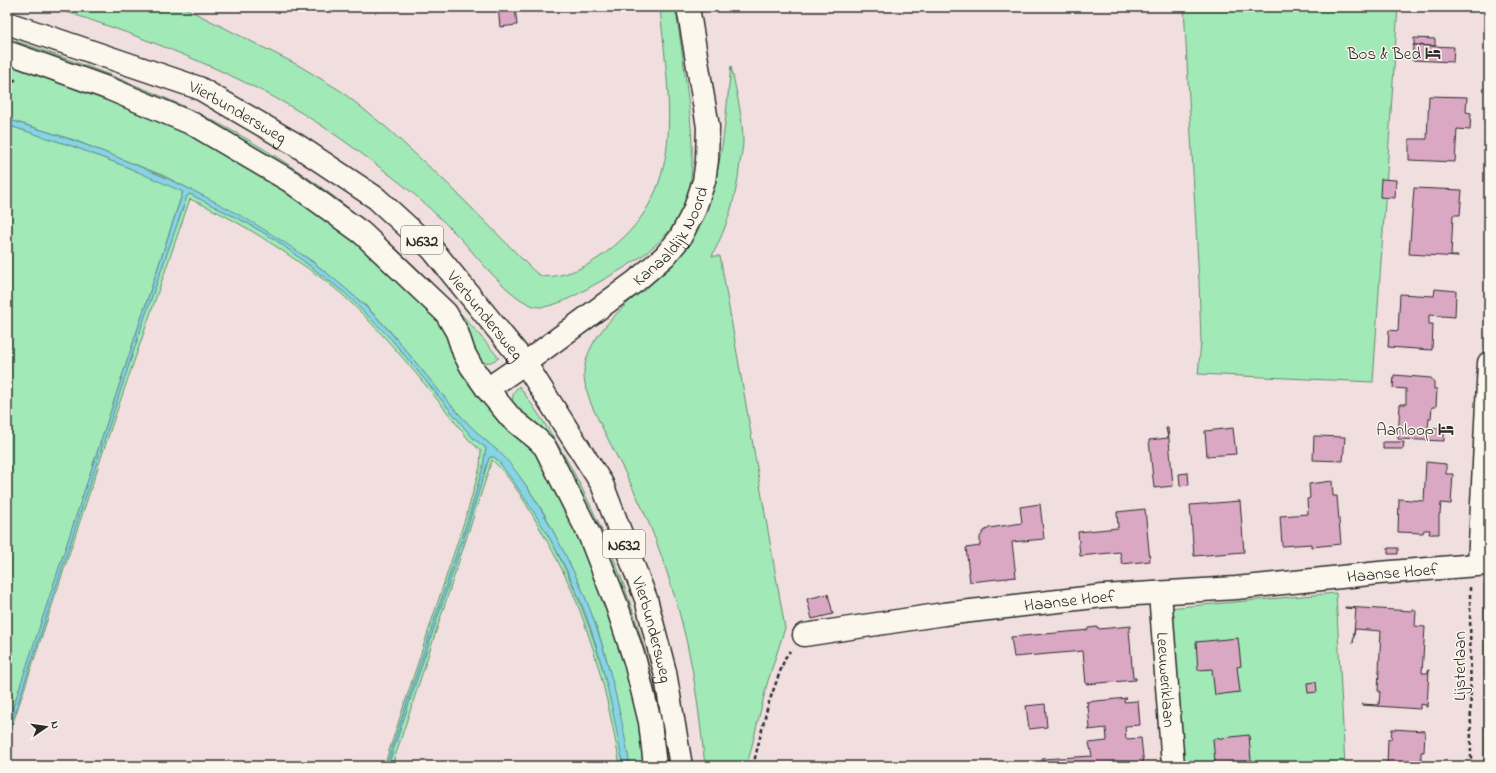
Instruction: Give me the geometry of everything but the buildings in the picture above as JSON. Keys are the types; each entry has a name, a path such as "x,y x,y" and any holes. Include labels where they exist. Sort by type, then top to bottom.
{"street":[{"name":"Kanaaldijk Noord","path":"487,388 525,363 636,281 665,256 680,238 694,211 704,181 707,160 708,126 688,7"},
{"name":"Vierbundersweg","path":"7,24 199,88 295,144 376,198 432,249 525,363 602,484 646,600 665,672 681,766"},
{"name":"Vierbundersweg","path":"7,52 110,89 193,124 290,181 362,233 446,313 458,332 464,353 471,366 487,388 512,418 537,438 545,447 589,534 617,606 635,660 650,722 655,766"},
{"path":"1479,564 1489,364"},
{"name":"Haanse Hoef","path":"804,635 944,614 1103,596 1236,588 1479,564"},
{"name":"Leeuweriklaan","path":"1160,593 1174,766"}],"path":[{"name":"Lijsterlaan","path":"1471,766 1479,564"},
{"path":"753,766 768,705 785,658 804,635"}],"green space":[{"path":"51,7 183,7 298,65 341,91 387,128 448,184 537,274 547,277 573,271 589,264 622,239 645,212 659,182 666,150 669,117 660,7 675,7 691,128 692,167 686,202 672,228 654,246 634,262 578,294 559,303 550,306 534,306 525,302 505,287 431,209 407,189 345,142 303,114 260,90 172,50 111,27"},
{"path":"1184,7 1398,7 1373,382 1198,374 1201,342 1199,282"},
{"path":"7,38 99,71 160,96 219,123 284,161 351,210 383,236 442,294 499,358 491,362 482,363 327,199 7,45"},
{"path":"7,59 172,122 322,211 438,315 529,441 569,507 628,661 648,766 630,766 616,698 597,628 581,587 545,515 528,488 504,457 472,428 450,404 389,330 365,305 312,261 215,202 162,175 74,140 7,119"},
{"path":"731,66 741,113 743,147 736,188 730,211 723,233 712,256 720,256 785,628 767,684 747,766 705,766 699,712 687,643 671,584 649,523 591,404 585,384 584,371 588,354 608,322 667,269 691,241 698,227 708,205 714,186 725,126"},
{"path":"7,125 72,146 127,167 183,191 7,726"},
{"path":"190,194 247,223 276,240 345,293 392,340 473,438 486,448 483,467 470,513 386,766 384,766 468,510 480,467 481,451 469,440 393,347 344,296 328,283 260,236 233,220 190,199 112,425 7,741 7,736 143,322 187,196"},
{"path":"519,386 548,429 574,473 592,508 622,579 645,652 655,690 669,766 662,766 639,652 513,407 513,395"},
{"path":"495,457 530,504 555,548 582,608 603,669 618,733 623,766 620,766 613,726 599,668 572,590 526,503 506,475 492,460 392,766 388,766 466,532 489,458"},
{"path":"1489,581 1489,766 1484,766 1484,584"},
{"path":"1336,593 1345,766 1183,766 1168,608"}],"water":[{"path":"7,119 67,138 114,156 153,172 228,209 299,252 332,277 376,317 460,415 476,432 499,451 506,459 530,491 543,513 579,583 602,644 613,684 630,766 623,766 612,707 597,648 576,590 557,551 535,514 496,458 492,457 489,458 466,532 388,766 386,766 470,513 483,467 486,448 473,438 392,340 345,293 276,240 247,223 190,194 187,196 143,322 7,736 7,726 183,192 127,167 72,146 7,125"}],"place":[{"name":"Bos & Bed","path":"1433,53"},
{"name":"Aanloop","path":"1446,429"}]}
